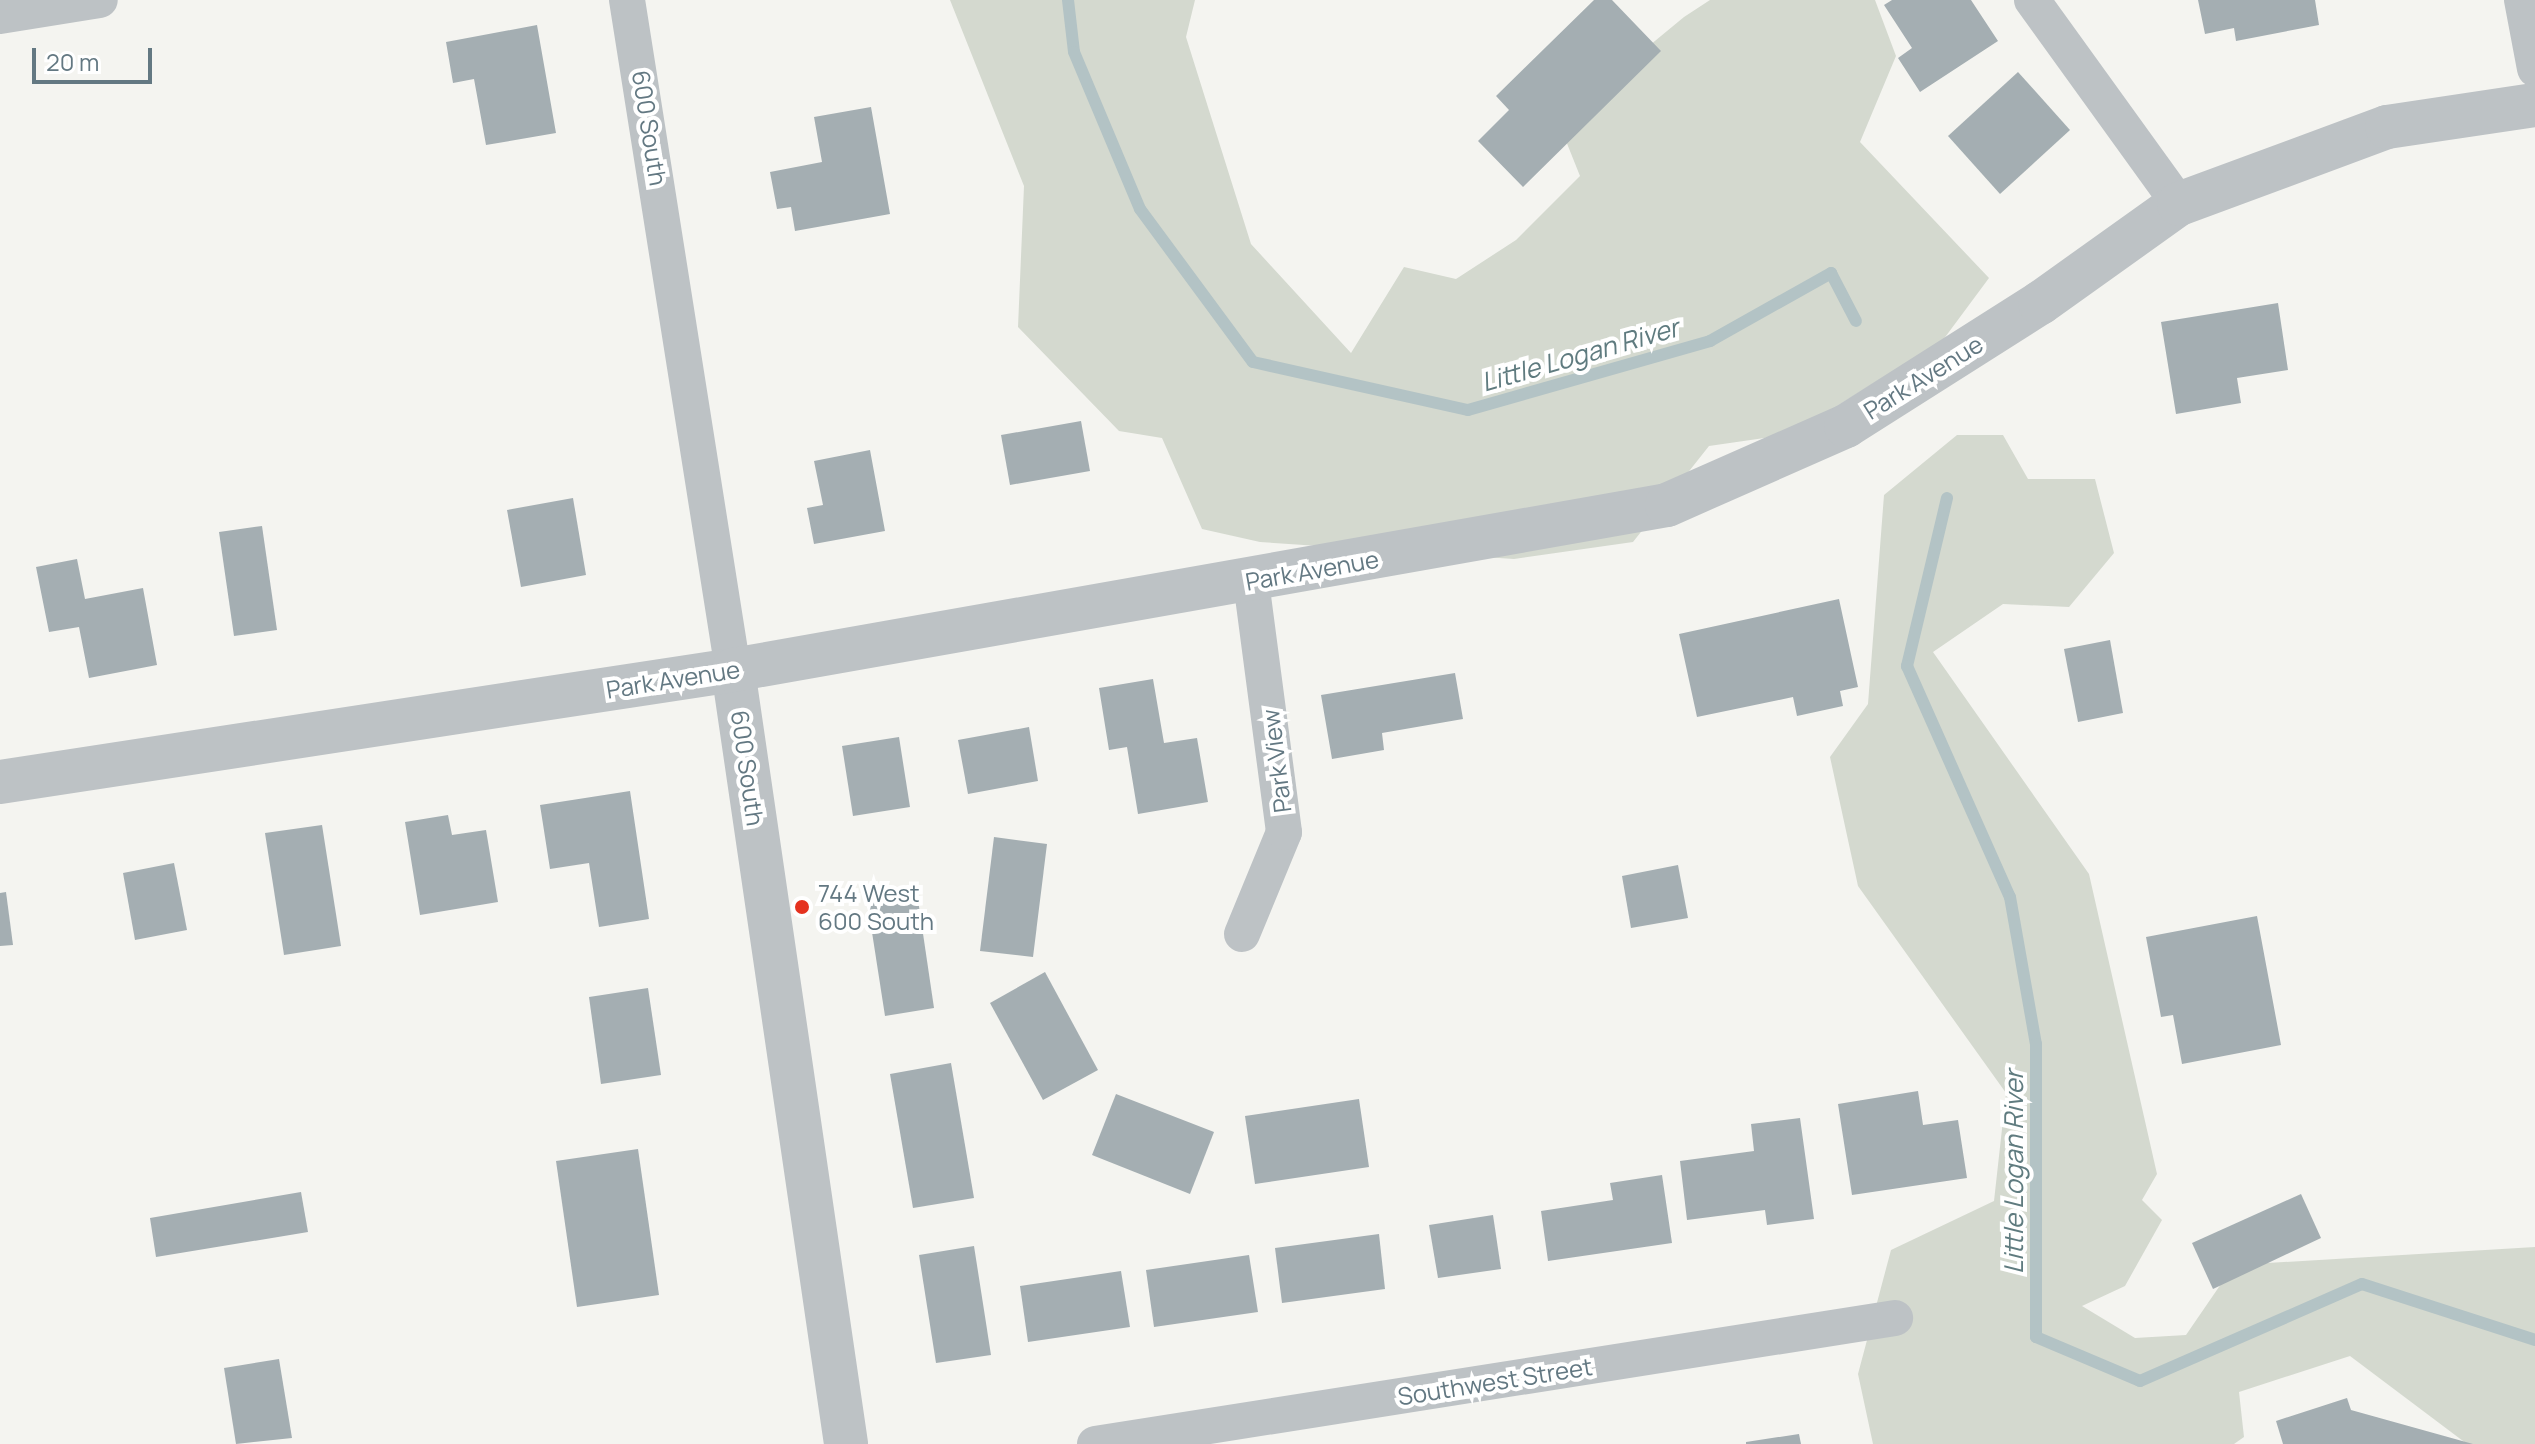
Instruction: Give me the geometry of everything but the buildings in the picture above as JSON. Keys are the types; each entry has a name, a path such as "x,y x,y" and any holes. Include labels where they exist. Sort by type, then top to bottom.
{"street":[{"path":"0,16 100,0"},
{"name":"600 South","path":"627,0 733,670 846,1444"},
{"path":"2032,0 2179,204"},
{"path":"2522,0 2535,69"},
{"name":"Park Avenue","path":"0,782 733,670 1251,581 1667,505 1846,426 2040,303 2179,204 2387,127 2535,105"},
{"name":"Park View","path":"1242,934 1284,832 1251,581"},
{"name":"Southwest Street","path":"1095,1444 1895,1318"}],"shaded area":[{"path":"950,0 1195,0 1186,37 1251,244 1351,353 1404,267 1456,279 1516,240 1580,176 1558,121 1684,17 1710,0 1875,0 1896,56 1860,142 1989,278 1943,340 1792,434 1709,446 1633,542 1514,559 1260,542 1202,529 1162,438 1119,431 1018,327 1024,186"},
{"path":"1957,435 2003,435 2028,479 2095,479 2114,553 2069,607 2003,604 1933,652 2089,874 2157,1174 2142,1200 2162,1220 2125,1286 2082,1306 2135,1338 2186,1335 2234,1265 2535,1247 2535,1444 2467,1444 2350,1356 2239,1392 2244,1437 2234,1444 1873,1444 1858,1374 1891,1250 1994,1201 2006,1093 1858,886 1830,757 1868,704 1884,495"}],"waterway":[{"name":"Little Logan River","path":"1068,0 1074,52 1140,209 1253,362 1468,410 1710,341 1831,273 1856,321"},
{"name":"Little Logan River","path":"1947,498 1907,666 2010,897 2036,1044 2036,1337 2140,1381 2362,1284 2535,1340"}],"place":[{"name":"744 West 600 South","path":"802,907"}]}
